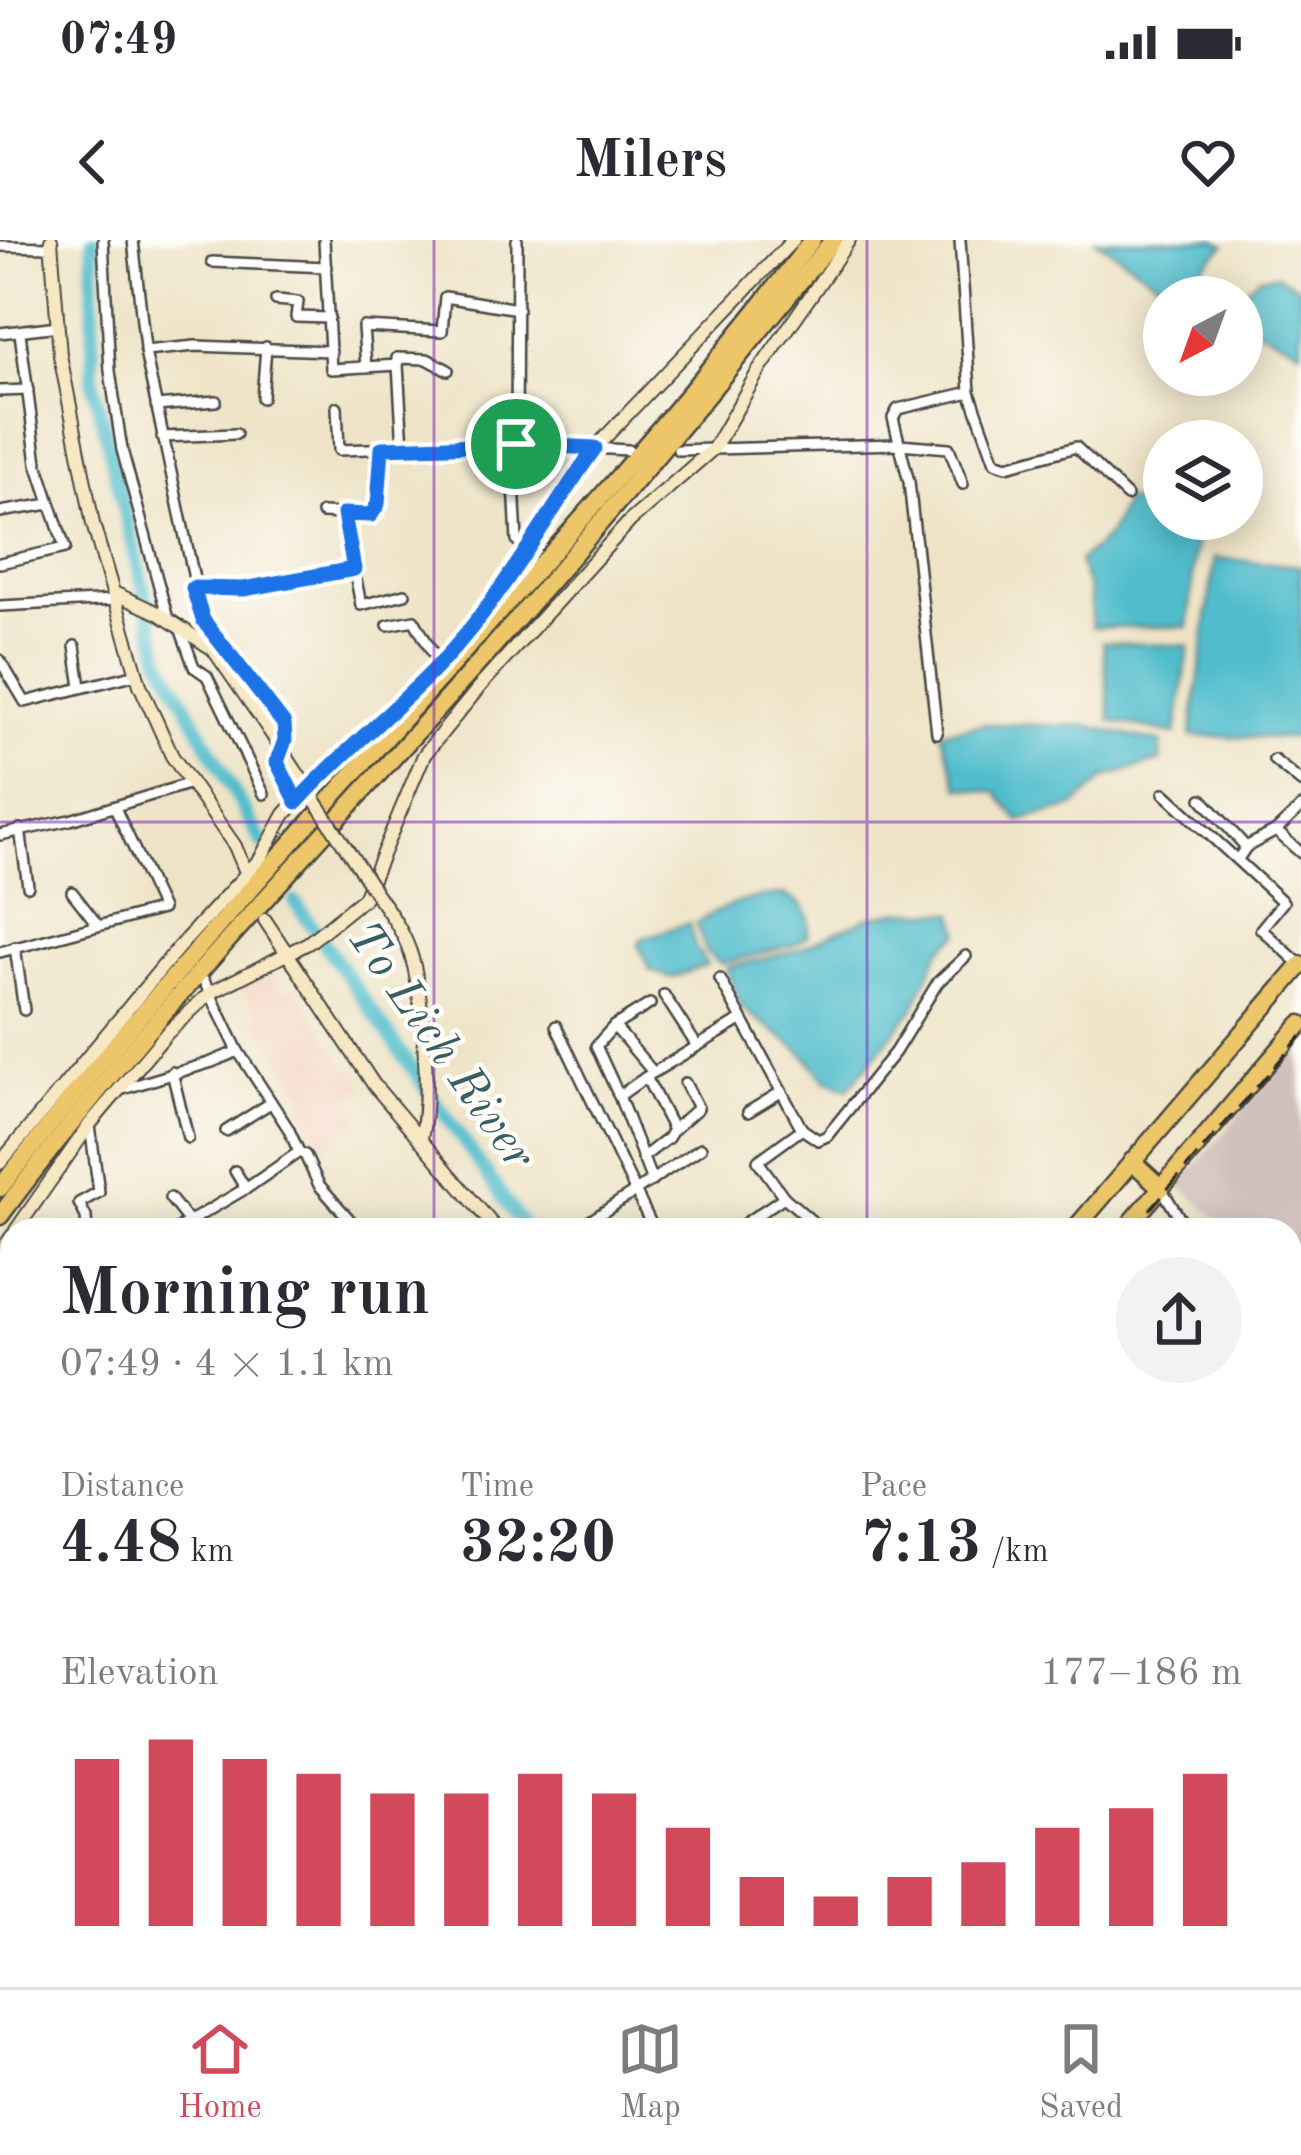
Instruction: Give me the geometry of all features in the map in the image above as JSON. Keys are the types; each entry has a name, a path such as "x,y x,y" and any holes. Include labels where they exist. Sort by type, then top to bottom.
{"highway":[{"path":"0,1188 182,966 449,671 685,397 812,240"},
{"path":"0,1216 178,996 568,558 833,240"},
{"path":"1085,1218 1301,965"},
{"path":"1135,1218 1301,1024"},
{"path":"1132,1161 1161,1188"}],"street":[{"path":"103,240 110,371 122,450 168,619 194,667 207,676 264,794"},
{"path":"134,240 146,351 204,641"},
{"path":"324,240 332,369 398,365"},
{"path":"517,240 517,541 529,549"},
{"path":"0,1163 260,859 297,802 322,774 390,717 439,664 529,549 595,448 793,240"},
{"path":"24,1218 90,1124 207,987 308,943 364,898 424,754 630,521 714,448 758,372 849,240"},
{"path":"960,240 970,392 998,465 1076,447 1127,496"},
{"path":"0,246 51,243 58,326 92,524 119,598 137,674 172,756 235,846 246,876"},
{"path":"212,262 326,267"},
{"path":"366,367 363,327 442,331 445,297 518,309"},
{"path":"276,300 298,302 296,317 329,318"},
{"path":"0,333 58,326"},
{"path":"0,563 65,548 37,463 20,333"},
{"path":"146,351 195,346 331,351"},
{"path":"262,398 266,347"},
{"path":"403,447 398,358 427,359 448,370"},
{"path":"0,391 28,390"},
{"path":"937,733 909,482 892,418 895,412 970,392"},
{"path":"156,406 216,401"},
{"path":"337,407 339,450 514,444 628,449"},
{"path":"162,437 236,434"},
{"path":"678,450 899,444 949,448 963,484"},
{"path":"322,513 371,515 378,504 382,448"},
{"path":"0,512 50,504"},
{"path":"344,514 361,605 405,593"},
{"path":"193,588 244,589 354,569"},
{"path":"0,606 119,598 204,641 397,923 416,970 426,1109 420,1140"},
{"path":"203,620 284,724 285,740 277,762 297,802"},
{"path":"388,625 414,620 439,664"},
{"path":"75,646 81,687"},
{"path":"0,660 16,694 25,702 137,674"},
{"path":"1274,760 1301,782"},
{"path":"0,835 115,808 191,783"},
{"path":"1164,793 1282,902 1261,929 1301,965"},
{"path":"1202,799 1246,847"},
{"path":"1238,859 1246,847 1276,831 1301,807"},
{"path":"0,952 162,909 115,808"},
{"path":"20,829 28,886"},
{"path":"1276,831 1301,854"},
{"path":"72,892 98,924"},
{"path":"267,918 333,1028 484,1218"},
{"path":"15,947 24,1010"},
{"path":"720,979 802,1129 818,1140 827,1136 895,1052 938,982 966,956"},
{"path":"207,987 238,1051 319,1185 348,1218"},
{"path":"664,995 697,1046"},
{"path":"650,1004 614,1026 596,1046 652,1181"},
{"path":"619,1096 741,1020"},
{"path":"556,1026 648,1218"},
{"path":"614,1026 649,1075 673,1130"},
{"path":"123,1089 238,1051"},
{"path":"172,1072 188,1138"},
{"path":"642,1158 698,1108 685,1083"},
{"path":"748,1112 782,1092"},
{"path":"226,1131 269,1103"},
{"path":"83,1218 79,1204 98,1196 90,1124"},
{"path":"802,1129 758,1161 784,1197 808,1218"},
{"path":"601,1218 701,1148"},
{"path":"196,1218 299,1152"},
{"path":"235,1171 246,1189"},
{"path":"1161,1188 1179,1218"},
{"path":"753,1218 784,1197"},
{"path":"170,1198 186,1218"}],"shaded area":[{"path":"269,967 282,992 295,985 365,1086 347,1101 361,1121 320,1150 308,1137 317,1129 298,1106 308,1098 254,1020 260,1015 239,984"},
{"path":"1301,1043 1301,1218 1216,1218 1179,1185"}],"water":[{"path":"1096,240 1216,240 1225,245 1193,276 1150,276"},
{"path":"1277,275 1301,288 1301,350 1263,331 1263,276"},
{"path":"1126,499 1143,507 1143,540 1196,540 1188,627 1092,627 1089,591 1079,561 1108,536"},
{"path":"1215,558 1301,566 1301,738 1191,736"},
{"path":"1103,642 1189,646 1176,734 1111,721"},
{"path":"983,724 1088,726 1161,743 1160,761 1106,777 1074,807 1019,821 997,793 959,787 941,732"},
{"path":"783,895 805,910 808,936 793,945 721,964 706,952 696,923 738,903"},
{"path":"901,911 955,913 960,933 940,950 913,1009 848,1089 826,1080 801,1051 742,1008 726,968 794,951 867,918"},
{"path":"689,923 695,947 707,965 671,978 650,970 639,946 641,939"}],"waterway":[{"name":"To Lich River","path":"93,240 93,383 161,659 262,843"},
{"name":"To Lich River","path":"295,902 518,1218"}],"railway":[{"path":"1142,1218 1301,1036"}],"route":[{"path":"516,444 595,448 463,639 390,717 322,774 297,802 277,762 285,740 284,724 203,620 193,588 244,589 354,569 344,514 371,515 378,504 382,448 516,444"}]}
